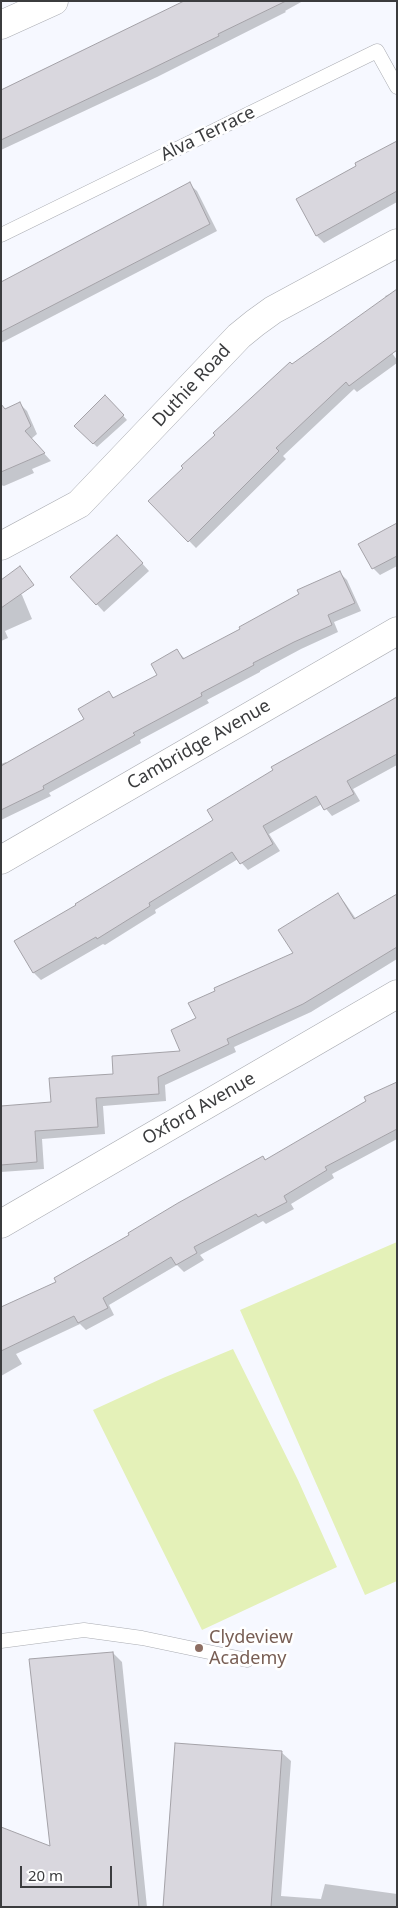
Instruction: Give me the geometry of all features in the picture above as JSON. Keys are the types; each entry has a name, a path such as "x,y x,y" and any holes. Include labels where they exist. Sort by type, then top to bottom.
{"street":[{"path":"1,25 54,1"},
{"name":"Duthie Road","path":"1,546 80,504 239,336 255,323 273,310 397,243"},
{"name":"Cambridge Avenue","path":"1,860 397,631"},
{"name":"Oxford Avenue","path":"1,1224 397,994"}],"lane":[{"name":"Alva Terrace","path":"1,235 377,51 397,87"},
{"path":"1,1641 84,1630 142,1638 247,1660"}],"green space":[{"path":"397,1242 397,1581 365,1595 240,1310"},
{"path":"233,1349 298,1480 337,1567 202,1630 93,1410"}],"building":[{"path":"184,1 286,1 218,34 219,36 1,140 1,90"},
{"path":"397,141 397,191 316,236 296,199 356,166 355,163"},
{"path":"190,182 210,224 1,332 1,282"},
{"path":"397,289 397,350 349,386 346,382 276,448 279,451 188,542 148,501 183,468 181,466 215,435 213,433 290,362 292,364"},
{"path":"105,395 124,415 93,444 74,426"},
{"path":"20,402 31,426 25,431 45,453 1,472 1,404 5,409"},
{"path":"397,523 397,556 372,569 358,544"},
{"path":"117,535 143,563 96,605 70,577"},
{"path":"20,566 34,585 1,608 1,580"},
{"path":"340,571 355,603 328,615 332,625 253,663 254,665 201,693 202,696 133,733 135,735 43,786 44,789 1,810 1,766 84,719 78,709 109,691 113,698 157,675 151,664 177,649 183,659 240,629 239,627 299,594 297,590"},
{"path":"397,697 397,754 347,781 354,794 324,810 316,796 263,826 273,844 240,864 232,852 149,903 150,906 97,939 96,937 33,973 14,941 213,820 207,810 273,770 271,767"},
{"path":"338,893 354,919 397,894 397,947 303,1004 227,1039 229,1044 158,1077 159,1094 96,1098 98,1127 35,1131 37,1162 1,1165 1,1106 51,1102 49,1078 113,1074 112,1056 180,1051 171,1030 196,1018 188,1003 215,991 214,988 293,953 278,930"},
{"path":"397,1082 397,1129 325,1167 327,1170 284,1196 287,1202 258,1217 256,1214 194,1247 197,1253 176,1265 171,1257 103,1298 108,1308 78,1323 74,1316 1,1351 1,1307 56,1282 54,1278 129,1235 128,1233 178,1203 263,1156 265,1160 366,1101 364,1097"},
{"path":"113,1652 139,1907 1,1907 1,1827 50,1846 29,1659"},
{"path":"175,1743 282,1751 271,1907 163,1907"}],"place":[{"name":"Clydeview Academy","path":"199,1648"}]}
